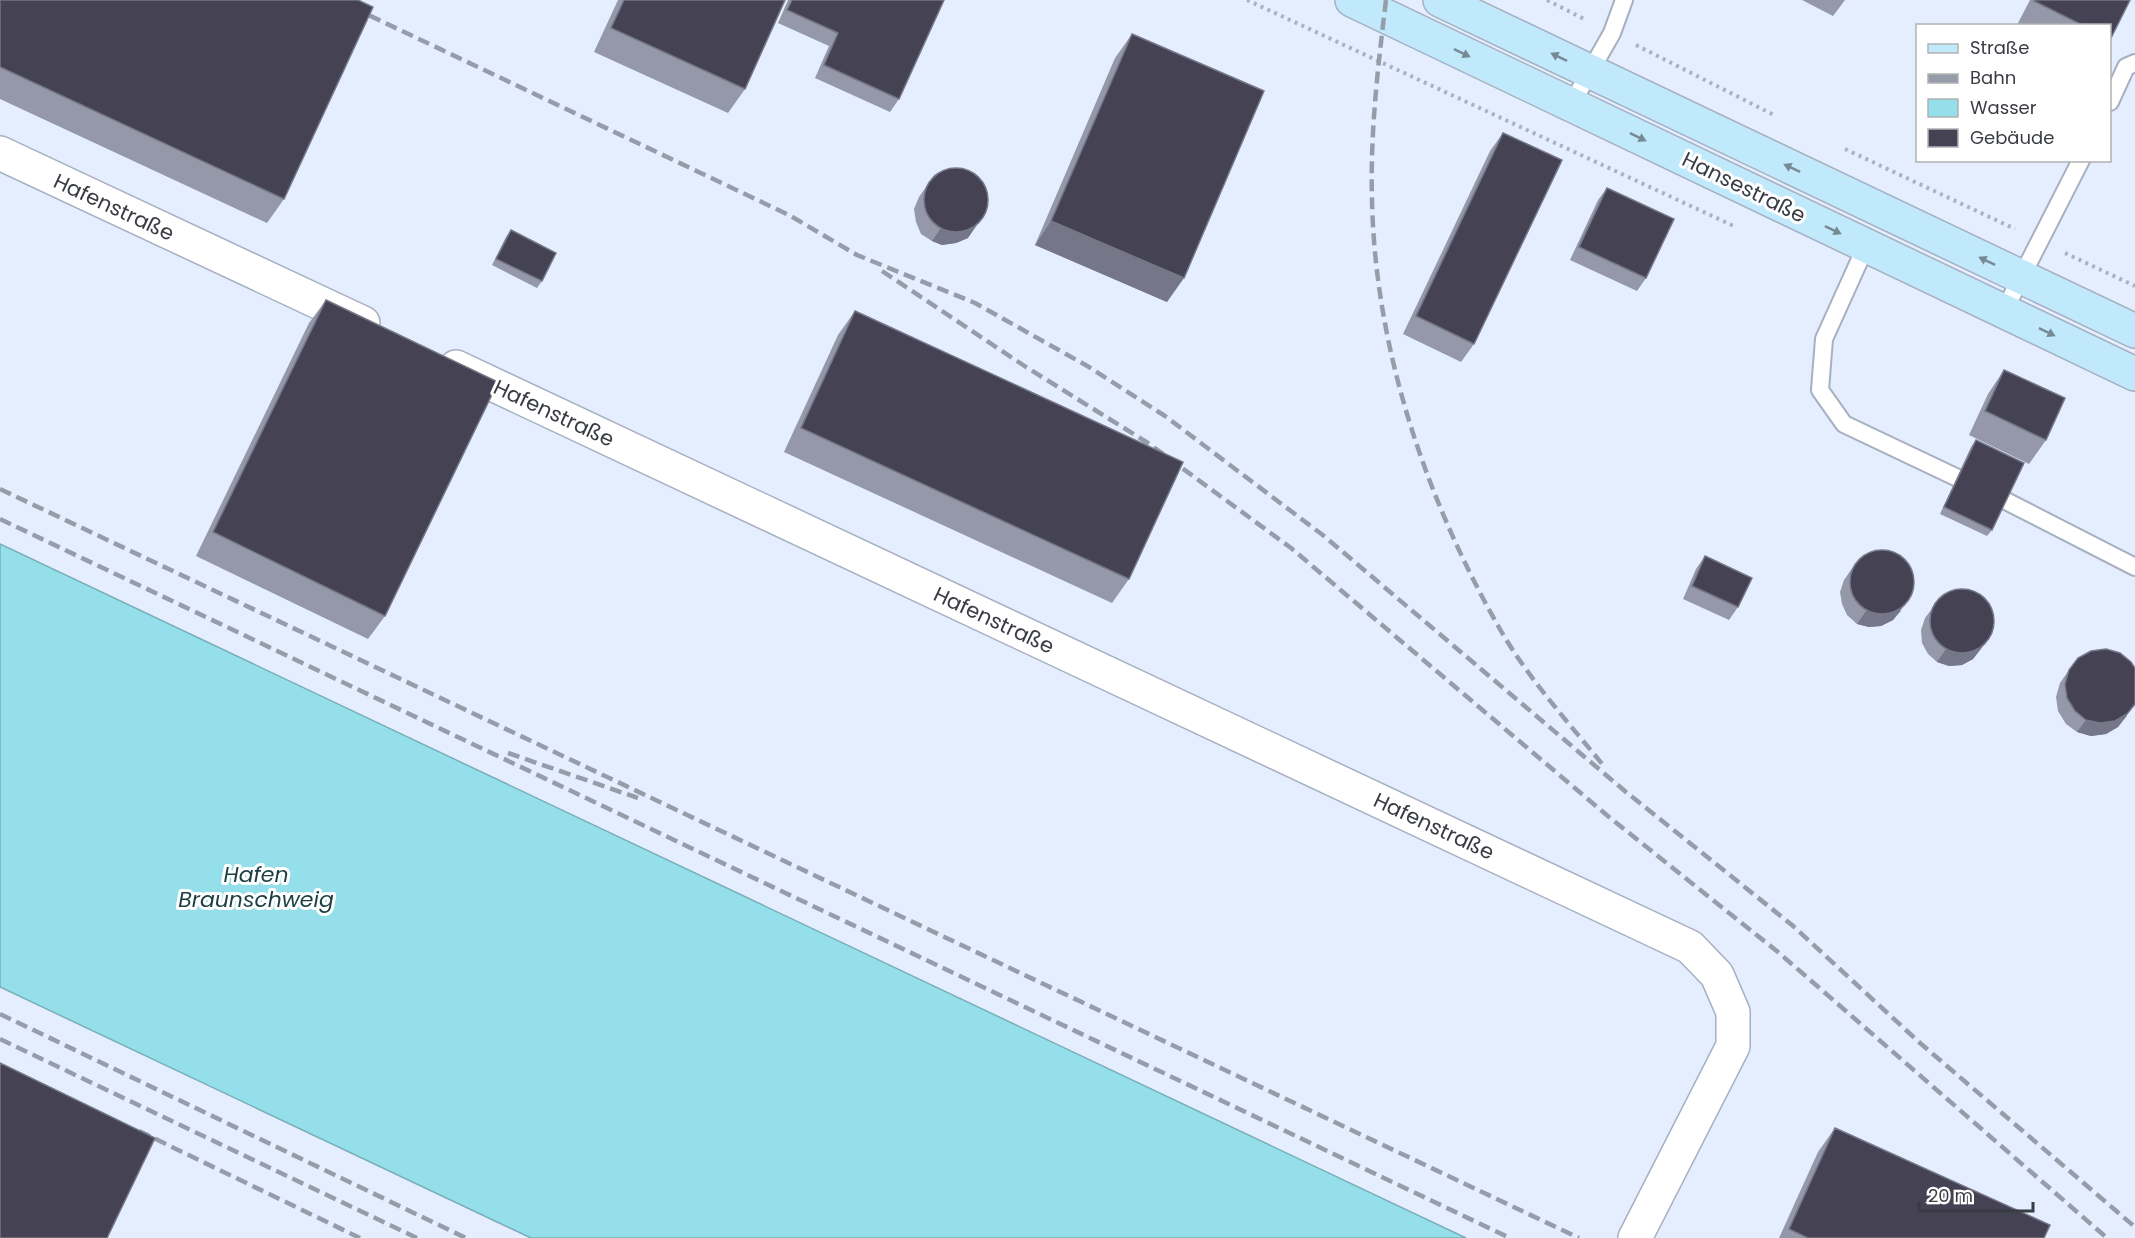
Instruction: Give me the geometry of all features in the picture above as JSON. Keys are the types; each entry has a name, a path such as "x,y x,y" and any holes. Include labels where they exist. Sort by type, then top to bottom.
{"main road":[{"name":"Hansestraße","path":"1352,0 2135,374"},
{"name":"Hansestraße","path":"1441,0 2135,331"}],"street":[{"path":"1429,37 1441,0"},
{"name":"Hafenstraße","path":"0,153 390,336"},
{"name":"Hafenstraße","path":"433,356 1690,946 1718,975 1733,1012 1734,1046 1635,1238"}],"lane":[{"path":"1571,105 1612,33 1624,0"},
{"path":"2111,98 2126,67 2135,63"},
{"path":"2004,311 2080,162"},
{"path":"1866,246 1824,339 1820,390 1844,424 1995,495 2135,567"}],"path":[{"path":"1247,0 1743,230"},
{"path":"1547,0 1777,117"},
{"path":"1840,147 2135,286"}],"water":[{"name":"Hafen Braunschweig","path":"0,544 1466,1238 531,1238 0,987"}],"building":[{"path":"0,0 358,0 373,7 284,199 0,67"},
{"path":"624,0 785,0 745,89 611,28"},
{"path":"792,0 944,0 899,99 824,65 838,33 787,10"},
{"path":"2130,0 2111,38 2111,24 2080,24 2034,1"},
{"path":"1132,34 1264,91 1184,278 1051,221"},
{"path":"1503,133 1562,160 1474,344 1416,316"},
{"path":"956,168 968,170 979,177 986,188 988,200 986,212 979,223 968,230 956,232 944,230 933,223 926,212 924,200 926,188 933,177 944,170"},
{"path":"1607,188 1674,219 1646,278 1579,247"},
{"path":"511,230 556,253 542,281 496,259"},
{"path":"326,300 498,382 385,616 213,532"},
{"path":"855,311 1183,462 1129,579 801,428"},
{"path":"2004,370 2065,398 2046,440 1985,411"},
{"path":"1976,440 2024,463 1992,530 1944,507"},
{"path":"1882,550 1900,555 1905,559 1909,564 1914,582 1909,600 1905,605 1900,609 1882,614 1864,609 1859,605 1855,600 1850,582 1855,564 1859,559 1864,555"},
{"path":"1705,556 1752,578 1738,607 1692,586"},
{"path":"1962,589 1980,594 1985,598 1989,603 1994,621 1989,639 1985,644 1980,648 1962,653 1944,648 1939,644 1935,639 1930,621 1935,603 1939,598 1944,594"},
{"path":"2106,649 2120,653 2135,668 2135,704 2127,714 2115,721 2100,723 2086,720 2075,711 2067,698 2065,684 2069,670 2078,658 2091,651"},
{"path":"0,1063 155,1138 107,1238 0,1238"},
{"path":"1835,1128 2050,1225 2044,1238 1808,1238 1789,1229"}],"railway":[{"path":"337,0 789,215 857,255 975,303 1089,367 1165,416 1324,536 1626,792 1792,925 1920,1043 2135,1227"},
{"path":"1386,0 1373,125 1372,200 1375,256 1383,312 1410,423 1428,477 1450,530 1474,582 1501,631 1536,683 1603,765"},
{"path":"882,271 1026,367 1148,443 1291,548 1609,817 1778,952 2107,1238"},
{"path":"0,489 1579,1238"},
{"path":"0,519 1510,1238"},
{"path":"508,753 638,798"},
{"path":"0,1014 466,1238"},
{"path":"0,1039 417,1238"},
{"path":"139,1131 360,1238"}]}
